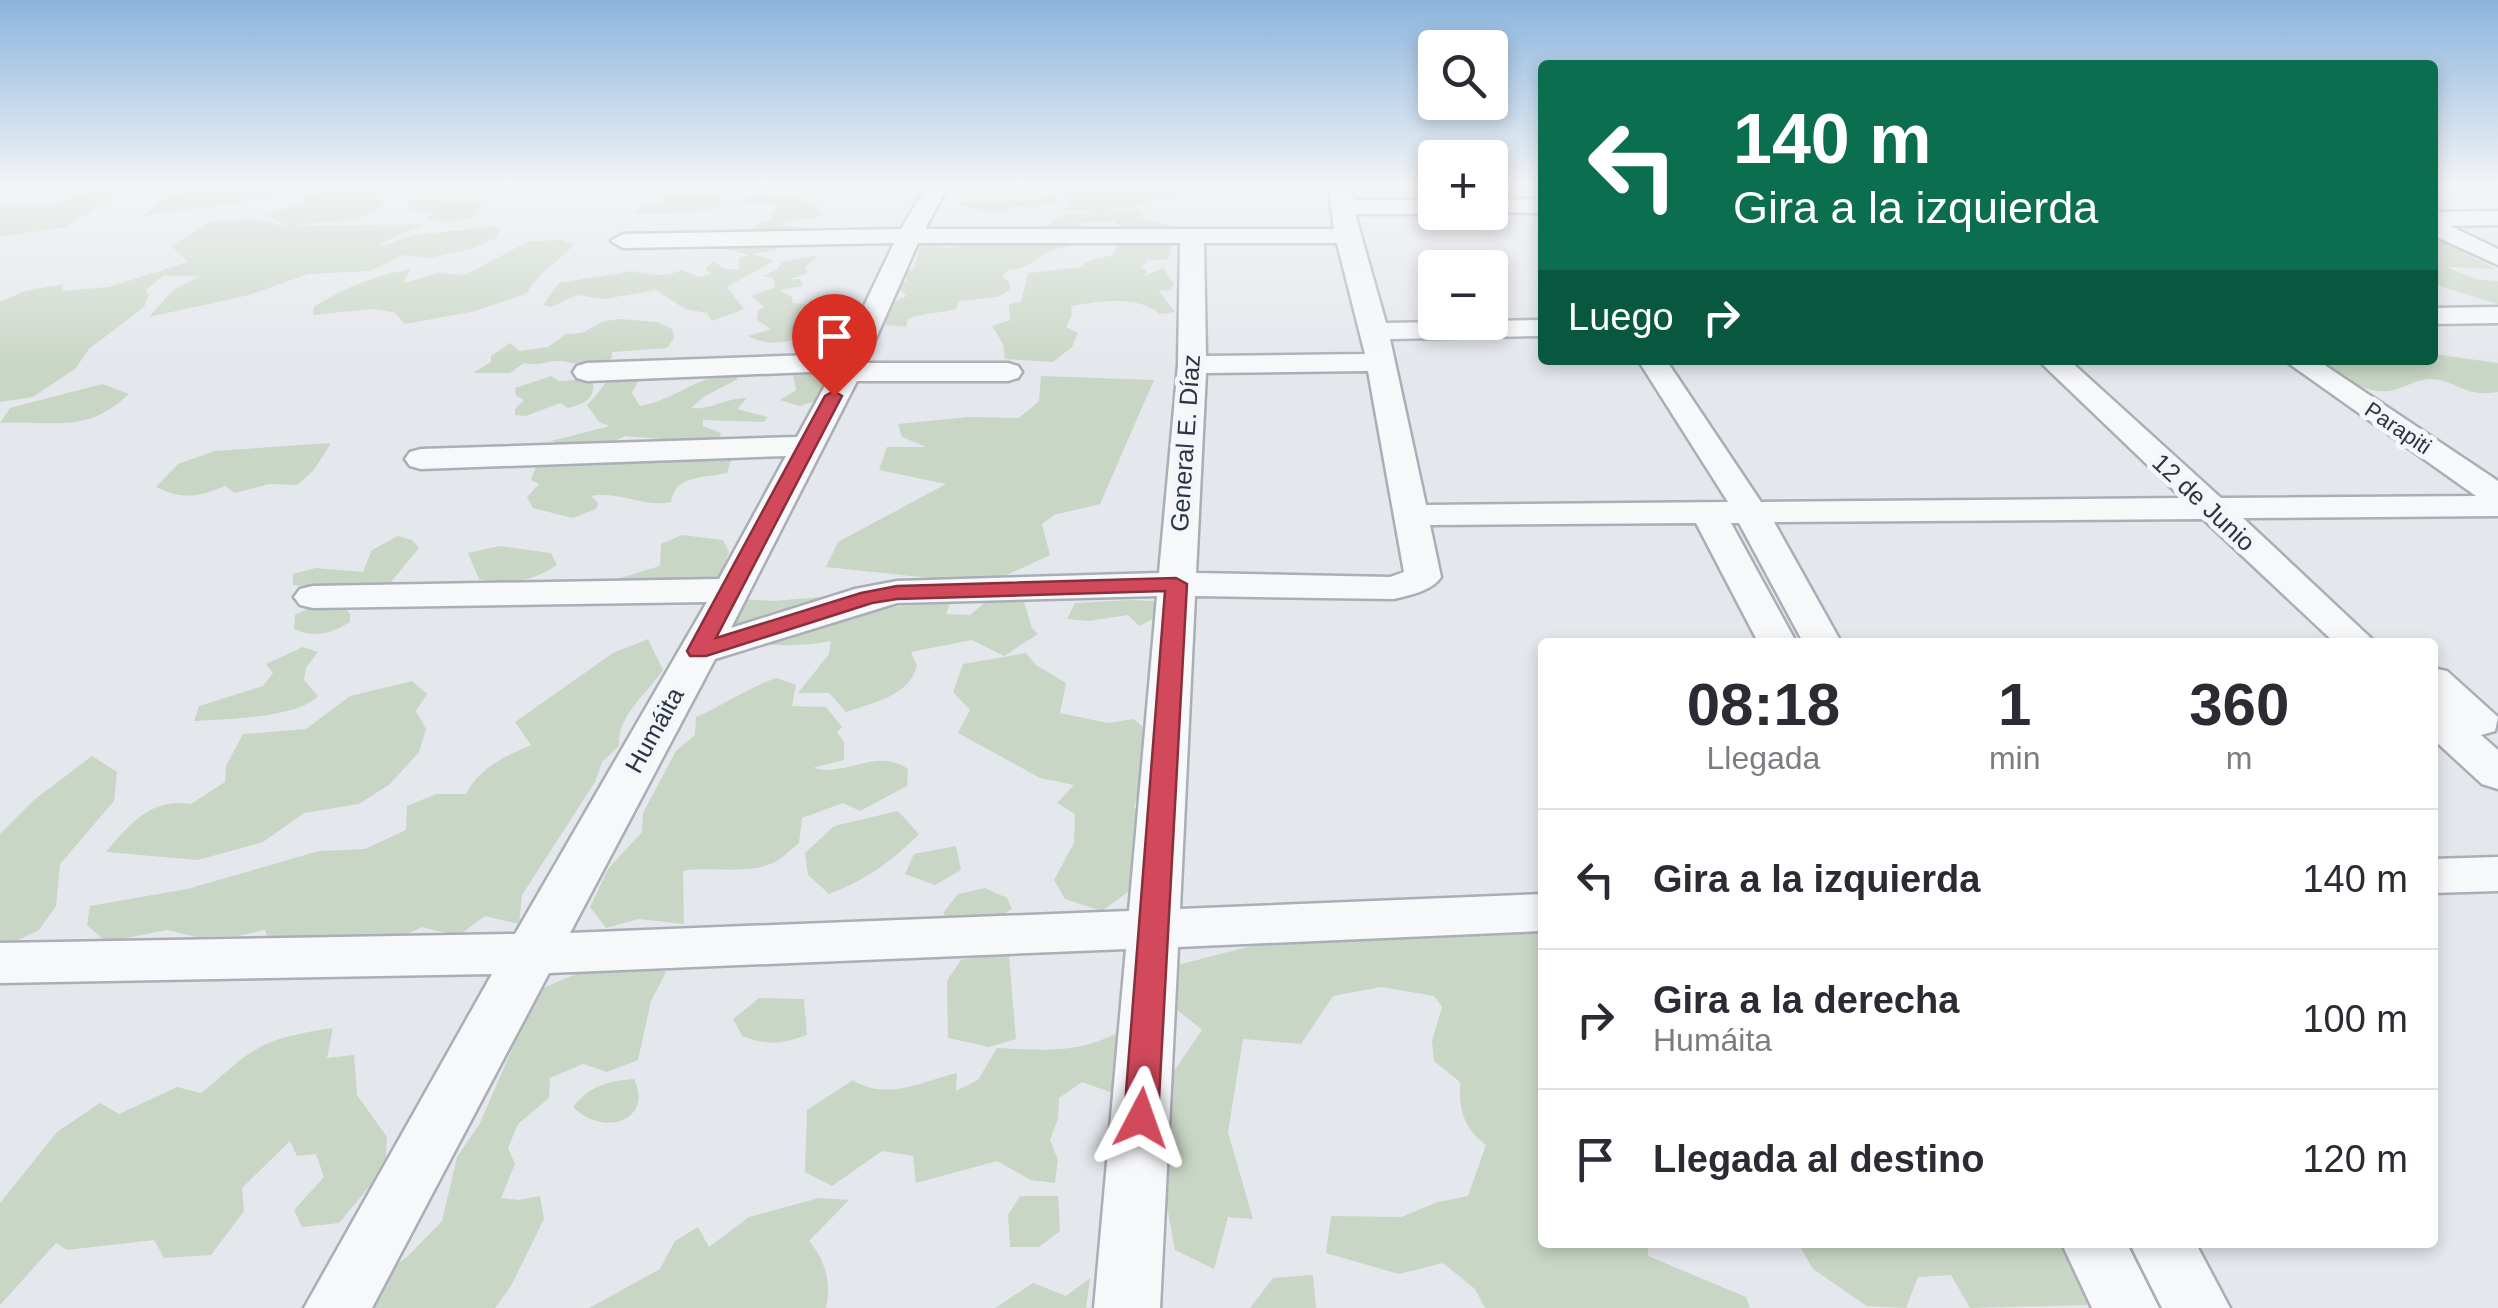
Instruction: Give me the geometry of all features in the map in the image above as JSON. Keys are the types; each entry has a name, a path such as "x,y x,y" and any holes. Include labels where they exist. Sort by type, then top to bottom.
{"street":[{"name":"Humáita","path":"337,1308 732,590 848,367 905,245"},
{"name":"General E. Díaz","path":"1127,1308 1192,365 1192,245"},
{"path":"698,651 868,597 897,592 1176,584 1394,588 1423,577 1375,331 1351,245"},
{"path":"2474,245 2498,258"},
{"path":"2438,316 2498,315"},
{"path":"1375,331 1538,328"},
{"path":"1192,365 1380,362"},
{"path":"1655,365 1754,520 1820,638"},
{"name":"12 de Junio","path":"2058,365 2230,515 2384,638"},
{"name":"Parapiti","path":"2305,365 2498,496"},
{"path":"588,372 848,367 1008,372"},
{"path":"420,458 807,446"},
{"path":"1412,525 1754,520 2108,527 2230,515 2498,506"},
{"path":"2230,515 2498,521"},
{"name":"12 de Junio","path":"2230,515 2352,638"},
{"path":"1712,520 1775,638"},
{"path":"313,597 732,590"},
{"path":"2438,685 2498,738"},
{"path":"2438,719 2498,774"},
{"path":"2438,876 2498,874"},
{"path":"0,963 531,954 1538,913"},
{"path":"2095,1248 2126,1308"},
{"path":"2163,1248 2198,1308"}],"green space":[{"path":"480,245 430,258 403,255 370,271 308,274 249,295 149,317 173,290 200,276 163,276 146,290 149,295 144,307 89,349 75,369 33,397 0,402 0,302 25,291 64,284 61,291 109,287 188,262 171,246"},
{"path":"521,245 573,245 527,293 476,311 405,324 394,312 372,309 313,315 314,307 326,300 384,275 410,269 404,283 438,273 465,275"},
{"path":"710,245 779,246 776,250 750,254 775,260 727,287 744,309 712,321 707,313 685,309 656,290 604,299 577,295 551,307 543,305 559,283 632,271 662,275 682,270 700,277 711,274 705,269 714,261 723,268 739,270 739,258 749,255"},
{"path":"923,245 1070,245 1008,270 1002,276 1009,282 1010,290 998,297 959,301 956,309 908,319 906,327 877,324 890,304 906,296 894,290 895,284 907,281 905,271 914,269 919,249"},
{"path":"1119,245 1172,246 1168,259 1148,260 1141,267 1145,276 1163,268 1174,284 1171,290 1159,291 1175,312 1160,314 1141,304 1118,301 1071,306 1072,315 1066,327 1078,333 1072,347 1053,362 1005,359 1003,344 992,326 1010,320 1009,304 1021,302 1028,273 1082,267 1085,262 1113,255"},
{"path":"2438,245 2449,245 2495,269 2447,267 2475,279 2498,281 2498,304 2438,286"},
{"path":"819,255 805,267 807,274 789,279 800,279 803,286 779,290 792,297 793,303 808,304 827,298 858,308 859,321 831,332 809,327 802,330 800,339 787,341 767,342 748,336 771,329 757,320 758,311 764,307 752,296 775,287 773,278 762,276 777,270 782,262"},
{"path":"604,321 657,322 672,329 674,338 667,348 612,352 612,358 596,365 564,361 524,363 510,373 473,373 510,343 519,351 548,347 566,334 582,333"},
{"path":"2438,355 2498,363 2498,392 2472,392 2433,379 2384,391 2353,383 2324,365 2438,365"},
{"path":"792,368 821,369 818,372 827,378 822,383 826,388 824,398 800,406 780,400 796,390"},
{"path":"733,374 738,379 691,408 747,398 737,409 768,417 764,422 703,420 703,426 721,433 719,440 668,446 662,439 626,436 604,445 551,441 610,426 599,422 587,405 612,379 641,376 632,393 640,406 708,379"},
{"path":"551,376 559,381 593,379 591,396 568,408 560,403 526,416 515,415 515,409 524,400 516,396 515,388"},
{"path":"1041,376 1154,380 1100,504 1054,515 1042,524 1050,555 987,584 826,567 838,542 946,484 879,470 887,447 926,447 902,437 898,424 968,417 1019,418 1039,401"},
{"path":"102,384 129,394 113,407 83,420 0,423 10,408"},
{"path":"331,443 314,470 297,485 269,484 235,493 225,486 190,496 156,487 178,464 215,451"},
{"path":"692,452 732,457 727,473 685,482 678,486 671,502 591,496 598,503 596,509 573,518 533,508 527,497 539,484 531,480 536,466 547,456 691,460"},
{"path":"682,535 723,540 729,552 720,577 700,584 607,582 660,566 661,544"},
{"path":"398,536 412,540 419,548 391,582 361,590 293,585 293,574 316,568 363,572 372,550"},
{"path":"499,546 551,553 557,565 520,581 479,579 468,553"},
{"path":"832,596 875,607 951,601 946,614 970,615 988,600 1023,598 1032,628 1038,634 1004,656 972,640 911,652 917,666 906,685 889,697 846,712 829,693 798,693 829,654 831,641 778,645 726,639 742,599 774,601"},
{"path":"326,600 343,606 350,614 350,622 323,633 294,629 295,615"},
{"path":"1155,601 1158,616 1139,626 1128,615 1089,621 1067,619 1075,603"},
{"path":"648,639 663,670 628,715 619,746 602,762 595,782 522,895 519,924 485,916 458,936 422,927 396,939 354,936 271,946 265,930 237,936 196,937 167,930 106,942 87,925 90,906 187,889 319,851 365,849 406,830 407,806 436,794 466,794 486,770 531,745 515,722 613,653"},
{"path":"303,647 318,652 306,668 304,680 318,696 308,703 260,716 194,721 199,706 263,686 273,673 266,664"},
{"path":"1026,653 1036,665 1066,683 1060,713 1107,723 1134,719 1149,733 1142,786 1134,807 1144,822 1136,886 1102,911 1065,899 1054,880 1074,843 1075,814 1057,803 1074,785 1040,778 958,733 970,710 953,692 963,664"},
{"path":"776,678 796,685 792,706 826,707 842,727 837,732 844,742 844,760 813,768 839,769 873,761 896,763 908,769 907,786 860,811 843,803 802,818 799,843 763,867 683,871 684,924 639,919 606,928 590,907 608,869 642,832 643,813 676,751 695,735 696,717"},
{"path":"412,681 427,694 416,711 426,729 419,752 390,784 359,804 304,813 263,842 198,860 106,852 142,815 165,805 191,804 225,782 226,766 243,734 306,729 350,696"},
{"path":"92,756 117,772 114,801 60,864 56,906 39,930 0,944 0,834 34,800"},
{"path":"898,811 919,834 877,869 829,894 808,875 805,853 834,826"},
{"path":"956,846 961,870 935,885 905,874 914,854"},
{"path":"985,888 1007,898 1012,909 985,926 954,925 943,913 958,894"},
{"path":"1503,931 1538,934 1538,1248 1648,1248 1648,1256 1746,1297 1750,1308 1485,1308 1475,1289 1443,1263 1399,1274 1326,1253 1331,1216 1401,1217 1438,1202 1468,1196 1486,1145 1464,1117 1460,1082 1434,1061 1432,1041 1442,1007 1434,996 1381,987 1333,996 1301,1044 1243,1039 1228,1132 1253,1219 1228,1217 1214,1269 1175,1250 1155,1141 1167,1081 1202,1030 1170,1004 1165,980 1178,965 1270,941"},
{"path":"990,954 1009,956 1016,1039 989,1047 948,1038 947,981 961,960"},
{"path":"636,964 666,972 651,1001 638,1060 607,1072 583,1064 550,1078 549,1098 518,1124 508,1148 515,1164 501,1198 540,1196 544,1219 511,1286 495,1308 358,1308 373,1282 408,1256 442,1221 457,1157 479,1125 538,990 588,969"},
{"path":"759,998 804,999 807,1035 774,1043 742,1036 733,1019"},
{"path":"333,1028 327,1058 354,1055 357,1095 387,1137 386,1157 370,1186 339,1223 302,1227 294,1210 324,1177 316,1154 297,1156 290,1141 242,1188 244,1211 211,1255 164,1258 154,1240 67,1250 56,1243 0,1305 0,1203 57,1132 100,1103 119,1114 177,1087 201,1093 264,1045"},
{"path":"1117,1033 1131,1051 1121,1096 1082,1082 1059,1098 1058,1118 1050,1140 1058,1160 1055,1183 1031,1180 997,1161 916,1183 913,1156 882,1151 832,1186 805,1172 807,1110 853,1080 892,1090 957,1073 956,1091 978,1080 997,1048 1073,1048"},
{"path":"634,1079 637,1105 623,1120 598,1121 573,1107 600,1086"},
{"path":"1020,1196 1058,1196 1060,1231 1039,1247 1010,1247 1008,1215"},
{"path":"819,1198 849,1200 809,1241 826,1272 826,1308 589,1308 660,1269 675,1241 698,1227 709,1247 749,1217"},
{"path":"1801,1248 2064,1248 2088,1305 1970,1308 1951,1275 1918,1277 1906,1308 1867,1306 1813,1269"},
{"path":"1313,1275 1316,1308 1250,1308 1273,1278"},
{"path":"1090,1278 1086,1308 995,1308 1033,1283 1066,1296"}],"route":[{"path":"834,396 698,651 868,597 897,592 1176,584 1141,1118"}]}
